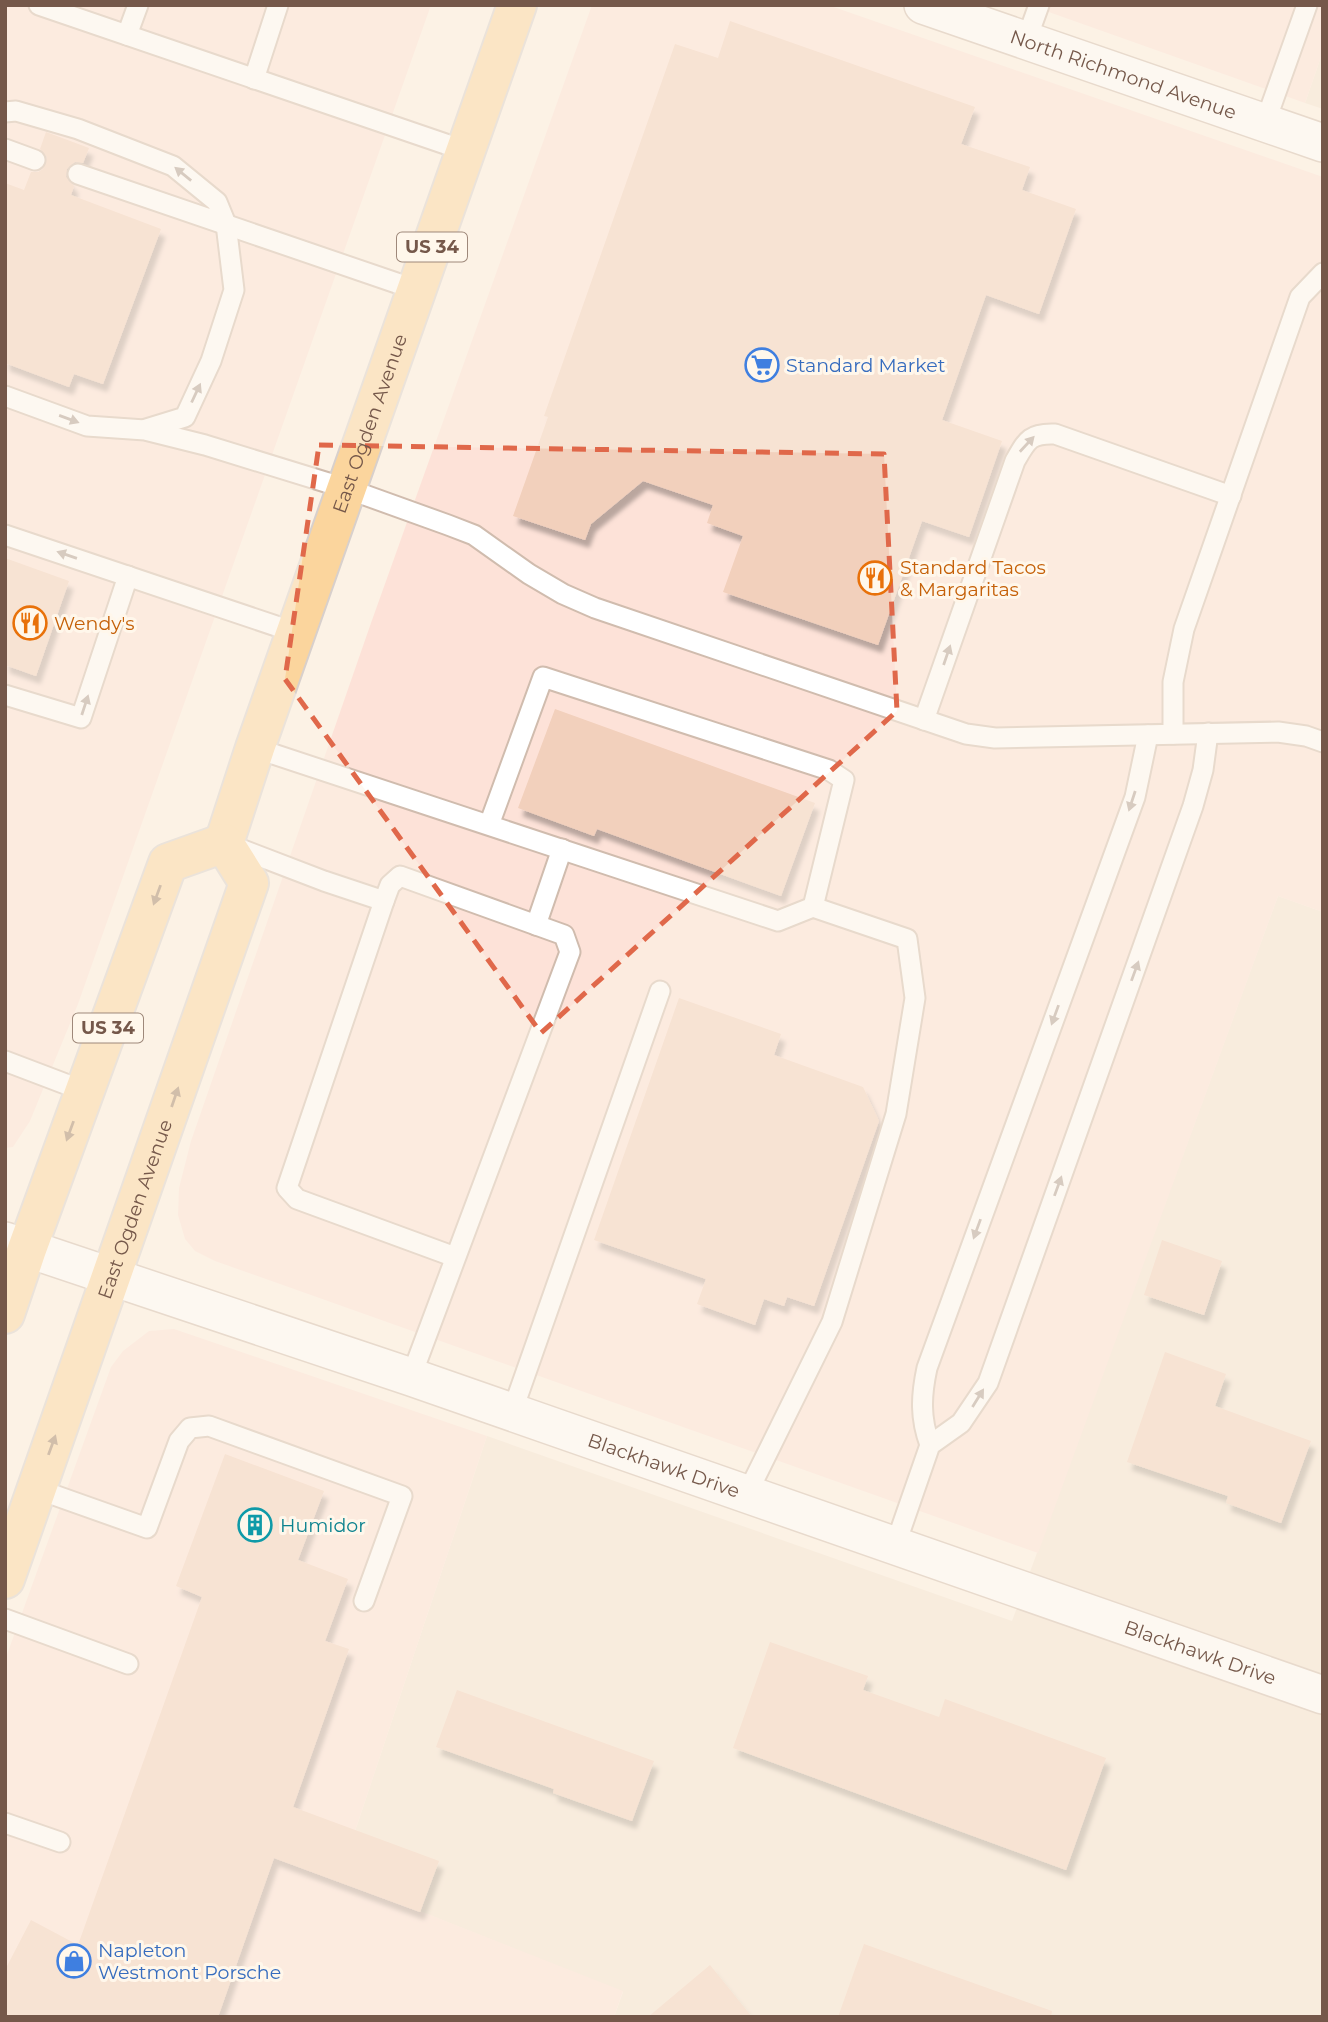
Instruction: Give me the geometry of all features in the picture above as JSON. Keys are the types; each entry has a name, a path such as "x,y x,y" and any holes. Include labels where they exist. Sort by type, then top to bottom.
{"main road":[{"name":"East Ogden Avenue","path":"5,1579 249,883 224,843 517,5"},
{"name":"US 34","path":"5,1314 16,1245 84,1091 168,863 224,843"}],"street":[{"name":"North Richmond Avenue","path":"923,5 1323,143"},
{"name":"Blackhawk Drive","path":"16,1245 411,1377 1323,1695"}],"lane":[{"path":"38,5 466,151"},
{"path":"127,35 138,5"},
{"path":"254,79 278,5"},
{"path":"1026,41 1039,5"},
{"path":"1265,123 1307,5"},
{"path":"5,112 16,111 78,130 173,166 217,202 226,224 234,290 211,362 185,417 145,429"},
{"path":"5,149 35,160"},
{"path":"78,174 417,290"},
{"path":"1173,734 1173,682 1184,629 1300,297 1323,273"},
{"path":"5,396 88,426 145,429 254,459 348,489 474,535 529,574 563,594 595,607 966,734 995,738 1278,732 1306,736 1323,742"},
{"path":"924,719 1015,461 1026,442 1038,433 1055,435 1231,496"},
{"path":"5,535 298,633"},
{"path":"5,695 81,718 128,576"},
{"path":"489,825 543,677 829,770 844,780 813,907"},
{"path":"895,1546 930,1445 961,1423 988,1383 1194,806 1208,733"},
{"path":"930,1445 923,1426 921,1395 927,1368 1135,797 1148,735"},
{"path":"255,748 778,921 813,907 907,939 915,998 896,1114 831,1322 747,1494"},
{"path":"224,843 384,901"},
{"path":"536,925 562,849"},
{"path":"411,1377 570,952 564,935 400,876 390,885 384,901 287,1188 297,1199 455,1257"},
{"path":"512,1412 660,991"},
{"path":"5,1061 84,1091"},
{"path":"37,1489 147,1528 179,1441 190,1428 209,1426 402,1496 364,1601"},
{"path":"5,1619 128,1664"},
{"path":"5,1823 60,1842"}],"highlighted area":[{"path":"319,445 884,454 897,711 541,1033 285,679"}],"shaded area":[{"path":"5,5 431,5 78,1004 30,1121 13,1147 5,1148"},
{"path":"592,5 828,5 1323,177 1323,912 1278,896 1038,1553 215,1261 195,1251 185,1239 178,1215 179,1188 191,1141 371,623"},
{"path":"1029,5 1323,5 1323,51 1305,103"},
{"path":"1323,51 1323,109 1305,103"},
{"path":"1278,896 1323,912 1323,2017 614,2017 623,1992 339,1879 487,1436 1012,1621"},
{"path":"174,1329 487,1436 339,1879 623,1991 614,2017 5,2017 5,1660 111,1367 123,1351 149,1331"}],"building":[{"name":"Standard Market","path":"730,21 975,107 961,144 1030,167 1022,190 1076,209 1039,314 986,295 942,420 1002,441 969,537 922,521 878,645 723,592 743,536 707,523 713,505 643,481 591,524 585,540 513,516 548,417 544,416 675,44 718,58"},
{"path":"46,132 89,148 83,163 75,162 67,169 66,177 74,186 71,195 161,229 103,384 74,374 69,387 5,363 5,183 24,190 31,172 43,169 47,157 40,149"},
{"name":"Wendy's","path":"5,558 69,581 36,676 5,665"},
{"path":"555,709 815,803 781,896 597,829 594,836 518,808"},
{"path":"679,998 781,1034 774,1055 863,1087 879,1121 814,1306 787,1297 784,1306 764,1299 755,1325 697,1304 706,1279 594,1240"},
{"path":"1162,1240 1222,1261 1204,1315 1144,1295"},
{"path":"1165,1352 1226,1374 1215,1406 1311,1441 1281,1523 1226,1503 1228,1496 1127,1462"},
{"path":"225,1454 324,1491 298,1560 348,1579 325,1641 349,1649 293,1807 439,1861 420,1912 274,1858 218,2017 5,2017 5,1970 31,1920 78,1945 202,1597 176,1586"},
{"path":"770,1642 868,1676 863,1690 939,1717 945,1699 1106,1758 1066,1870 733,1748"},
{"path":"457,1690 654,1761 632,1821 553,1793 554,1789 436,1747"},
{"path":"864,1944 1052,2011 1051,2017 838,2017"},
{"path":"710,1965 752,2017 648,2017"}],"place":[{"name":"Standard Market","path":"762,365"},
{"name":"Standard Tacos & Margaritas","path":"875,578"},
{"name":"Wendy's","path":"30,623"},
{"name":"Humidor","path":"255,1525"},
{"name":"Napleton Westmont Porsche","path":"74,1961"}]}
